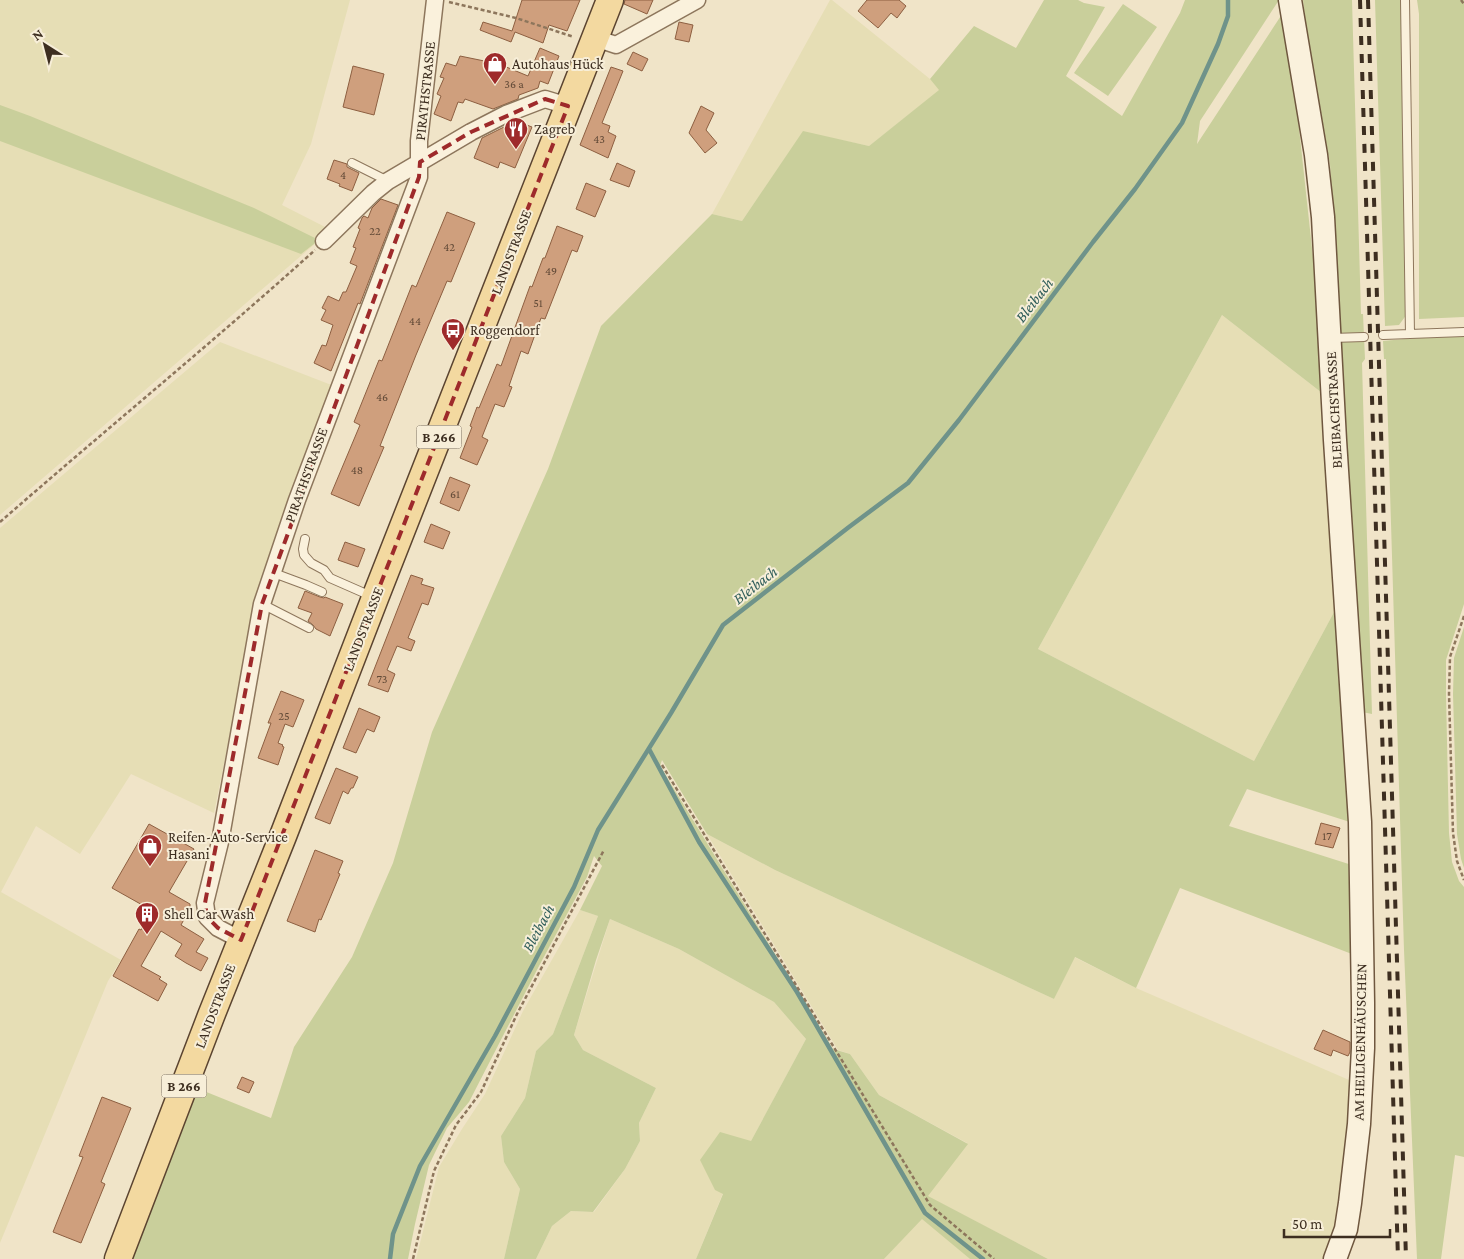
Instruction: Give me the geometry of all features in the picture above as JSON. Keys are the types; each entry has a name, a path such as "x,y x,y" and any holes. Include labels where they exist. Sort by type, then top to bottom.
{"main road":[{"name":"LANDSTRASSE","path":"118,1259 568,106 589,39 610,0"},
{"name":"BLEIBACHSTRASSE","path":"1290,0 1316,155 1322,217 1360,822"},
{"name":"AM HEILIGENHÄUSCHEN","path":"1335,1259 1346,1229 1350,1203 1363,1048 1360,822"}],"street":[{"path":"589,39 616,44 697,0"},
{"name":"PIRATHSTRASSE","path":"241,940 218,928 207,917 205,903 220,842 262,604 288,524 419,177 419,141 441,1"},
{"path":"324,241 373,193 388,181 471,132 506,114 545,99 568,106"}],"lane":[{"path":"1405,0 1410,334"},
{"path":"352,163 388,181"},
{"path":"1383,335 1464,332"},
{"path":"1330,338 1364,337"},
{"path":"305,539 304,555 311,563 324,570 330,578 376,598"},
{"path":"272,572 322,592"},
{"path":"262,604 308,628"}],"path":[{"path":"1461,0 1464,4"},
{"path":"441,1 516,18 589,39"},
{"path":"0,522 270,290 324,241"},
{"path":"1464,616 1450,657 1449,694 1453,833 1457,861 1464,880"},
{"path":"662,765 930,1205 994,1259"},
{"path":"413,1259 434,1171 456,1125 480,1092 517,1014 604,850"}],"highlighted area":[{"path":"545,99 568,106 455,395 241,940 218,928 207,917 205,903 262,604 419,177 420,162 471,132"}],"shaded area":[{"path":"0,0 350,0 311,144 282,205 331,230 0,515"},
{"path":"830,0 930,79 940,90 869,146 803,132 742,221 712,214"},
{"path":"1222,315 1326,396 1340,601 1254,761 1038,649"},
{"path":"220,342 334,386 255,609 214,813 131,774 80,854 36,826 1,892 121,960 108,981 0,1243 0,528"},
{"path":"707,834 775,870 1054,999 1074,957 1136,988 1356,1083 1343,1199 1332,1245 1324,1259 1048,1259 927,1196 967,1143 879,1095 850,1054 838,1050"},
{"path":"580,910 598,916 553,1034 536,1051 525,1098 501,1136 504,1162 520,1189 504,1259 416,1259 439,1167 485,1094 523,1011"},
{"path":"610,919 679,949 774,1002 806,1039 723,1193 696,1259 536,1259 552,1226 571,1211 594,1212 625,1169 640,1141 639,1123 656,1088 583,1050 574,1035"},
{"path":"922,1218 970,1259 884,1259"}],"green space":[{"path":"1044,0 1078,0 1105,7 1066,76 1122,116 1180,13 1185,0 1279,0 1200,121 1197,144 1286,8 1324,359 1326,396 1222,315 1038,649 1254,761 1340,601 1353,823 1247,789 1229,826 1355,866 1357,956 1180,888 1136,988 1075,957 1054,999 775,870 707,834 662,760 660,766 833,1049 850,1054 879,1095 968,1144 928,1196 1048,1259 970,1259 922,1219 884,1259 696,1259 723,1194 715,1190 700,1160 720,1132 751,1141 806,1039 774,1002 679,949 610,919 574,1035 583,1050 656,1088 639,1123 640,1141 625,1169 593,1212 571,1211 552,1226 536,1259 504,1259 520,1189 504,1162 501,1136 525,1098 536,1051 553,1034 598,916 580,910 602,866 594,856 587,877 469,1102 447,1128 429,1165 408,1259 129,1259 194,1087 271,1118 294,1047 352,957 393,863 432,732 548,469 601,326 712,214 742,221 803,131 869,146 939,90 930,79 974,26 1016,48"},
{"path":"1303,0 1352,0 1361,314 1363,314 1365,359 1362,363 1372,714 1362,712 1330,164"},
{"path":"1375,0 1402,0 1407,314 1399,325 1385,326"},
{"path":"1417,0 1464,0 1464,317 1419,319 1419,14"},
{"path":"1123,4 1157,27 1108,96 1074,73"},
{"path":"0,105 254,208 319,240 301,254 0,141"},
{"path":"1464,336 1464,604 1446,660 1446,695 1449,833 1452,862 1459,881 1464,887 1464,1157 1455,1155 1441,1259 1417,1259 1404,950 1386,359 1384,359 1383,341"},
{"path":"1464,627 1464,868 1457,834 1453,694 1454,658"}],"building":[{"path":"522,0 580,0 567,31 549,25 543,43 515,32 511,42 480,30 483,22 512,31"},
{"path":"625,0 653,0 647,14 624,4"},
{"path":"867,0 899,0 906,6 897,18 891,13 878,28 858,11"},
{"path":"679,22 693,25 689,42 675,39"},
{"path":"540,48 559,56 548,84 540,81 538,88 519,95 518,99 493,109 465,99 463,103 458,102 451,121 434,114 441,96 437,94 444,78 440,77 446,63 456,66 460,56 499,64 528,76"},
{"path":"633,52 648,59 642,71 627,64"},
{"path":"353,66 384,74 374,115 343,107"},
{"path":"611,67 623,71 602,123 610,126 608,132 616,136 608,158 580,145"},
{"path":"701,106 714,113 706,130 717,143 705,153 689,133"},
{"path":"516,121 532,127 515,168 500,162 498,168 474,158 482,138"},
{"path":"334,160 347,164 347,167 359,173 352,191 327,179"},
{"path":"617,163 635,171 629,187 610,180"},
{"path":"586,183 606,191 595,217 576,209"},
{"path":"381,199 398,205 360,304 358,303 331,371 314,363 322,345 326,346 333,325 321,320 326,310 322,308 328,296 339,301 343,292 346,292 357,266 350,263 356,248 353,247 360,229 358,228 362,218 364,216 368,218 372,208"},
{"path":"447,212 475,223 451,282 447,281 416,355 380,446 384,447 359,506 331,494 360,425 354,422 379,360 382,361 412,285 416,287"},
{"path":"557,226 583,236 577,252 572,250 545,319 541,318 528,354 521,351 509,386 512,387 504,407 495,404 482,437 488,440 477,465 460,458 472,427 470,426 497,364 501,366 530,286 532,287"},
{"path":"450,477 470,485 459,511 440,503"},
{"path":"431,524 450,532 443,549 424,542"},
{"path":"345,542 365,549 358,567 338,560"},
{"path":"411,575 423,579 421,584 434,588 428,605 422,603 408,638 415,641 411,651 397,646 387,670 395,674 388,692 368,685"},
{"path":"305,591 343,604 330,636 316,629 308,621 312,613 298,608"},
{"path":"281,691 304,700 293,727 285,724 278,743 284,747 278,765 258,758 271,723 268,723"},
{"path":"359,708 380,717 374,732 367,729 356,753 343,748"},
{"path":"336,768 358,777 348,794 343,791 330,824 315,818"},
{"path":"1321,823 1340,828 1333,848 1315,844"},
{"path":"149,824 194,849 169,892 190,904 190,908 181,925 204,939 196,952 208,958 201,971 186,963 175,956 182,944 161,931 141,966 161,977 159,979 167,984 158,1001 113,976 139,929 141,930 153,911 112,888"},
{"path":"315,850 343,861 338,873 340,874 315,932 287,921"},
{"path":"1323,1030 1350,1042 1348,1056 1333,1050 1331,1056 1314,1049"},
{"path":"242,1077 254,1082 249,1093 237,1088"},
{"path":"102,1097 131,1108 101,1182 105,1184 81,1243 53,1232 83,1157 79,1156"}],"waterway":[{"name":"Bleibach","path":"390,1259 393,1234 420,1166 495,1036 574,887 598,830 723,625 908,483 959,420 1135,189 1182,123 1218,44 1228,16 1228,0"},
{"path":"649,749 699,842 797,992 925,1213 983,1259"}],"railway":[{"path":"1360,0 1398,1259"},
{"path":"1368,0 1406,1259"}],"place":[{"name":"Autohaus Hück","path":"495,85"},
{"name":"Zagreb","path":"516,150"},
{"name":"Roggendorf","path":"453,351"},
{"name":"Reifen-Auto-Service Hasani","path":"150,867"},
{"name":"Shell Car Wash","path":"147,935"}]}
